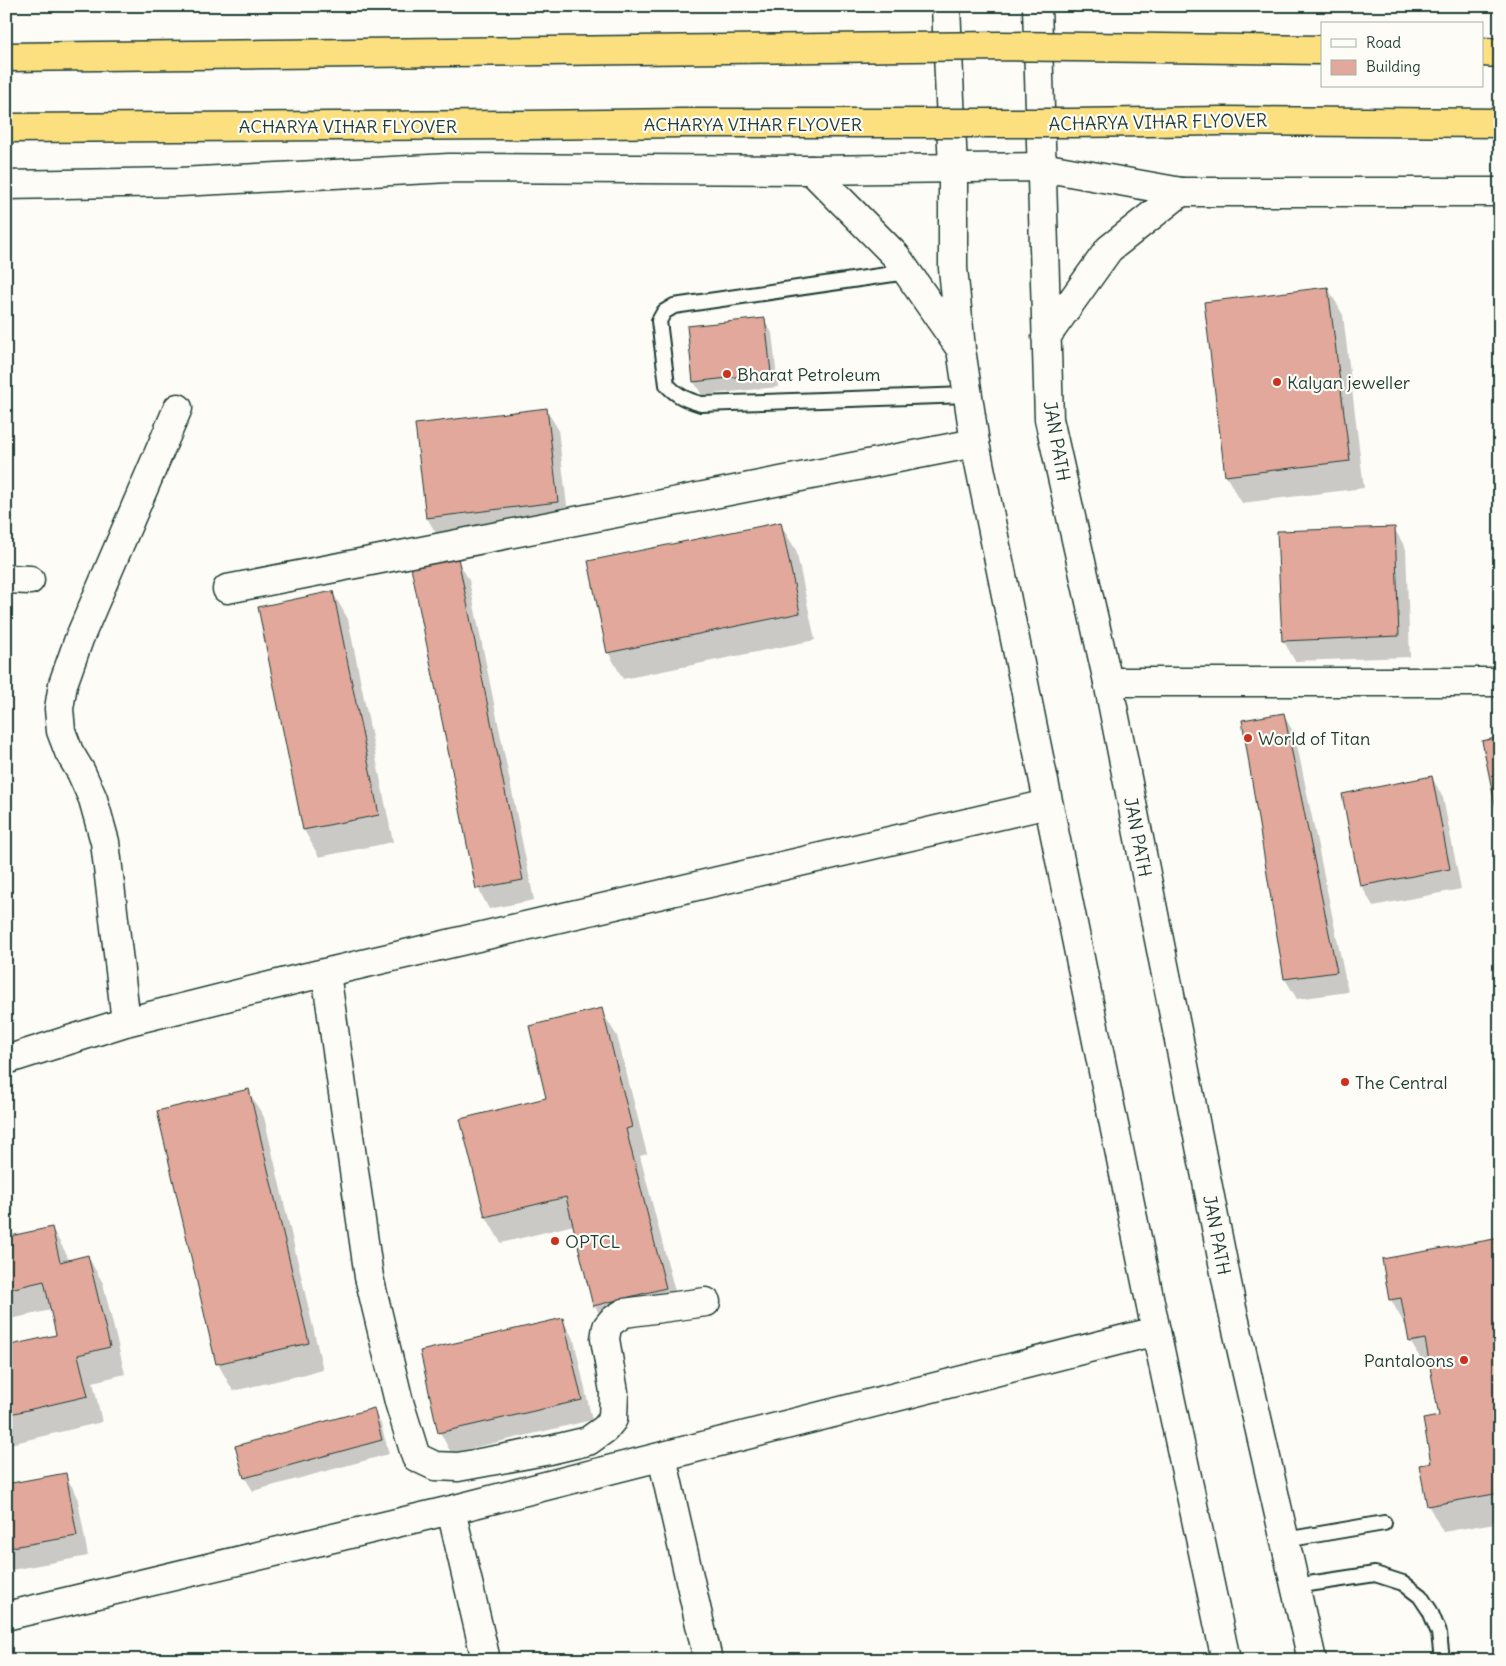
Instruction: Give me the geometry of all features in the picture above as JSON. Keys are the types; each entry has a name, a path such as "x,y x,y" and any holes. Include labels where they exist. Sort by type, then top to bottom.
{"highway":[{"path":"6,57 972,46 1321,50"},
{"path":"1484,52 1500,53"},
{"name":"ACHARYA VIHAR FLYOVER","path":"6,128 518,126 683,123 1071,124 1223,121 1500,123"}],"street":[{"path":"946,6 952,170 953,268 960,349 975,443 1156,1331 1226,1660"},
{"name":"JAN PATH","path":"1037,6 1049,419 1108,682 1232,1308 1312,1660"},
{"path":"6,185 180,182 449,168 952,170 1042,168 1181,192 1500,192"},
{"path":"811,170 896,256 960,349"},
{"path":"1046,336 1109,249 1181,192"},
{"path":"126,1022 105,842 93,799 81,772 69,752 61,731 59,709 63,684 78,638 178,408"},
{"path":"227,589 975,443"},
{"path":"1108,682 1500,682"},
{"path":"6,1060 126,1022 326,973 1048,804"},
{"path":"326,973 369,1277 399,1402 416,1457 435,1466 458,1467 550,1450 588,1440 605,1428 613,1419 614,1398 605,1339 607,1327 612,1321 624,1313 706,1302"},
{"path":"6,1616 451,1510 1156,1331"},
{"path":"662,1457 708,1660"},
{"path":"451,1510 486,1660"}],"lane":[{"path":"907,272 674,306 664,312 659,321 667,385 679,396 701,404 968,395"},
{"path":"1285,1540 1384,1523"},
{"path":"1295,1586 1375,1574 1403,1582 1420,1596 1430,1611 1439,1633 1442,1660"}],"building":[{"name":"Kalyan jeweller","path":"1328,287 1350,461 1225,476 1204,302"},
{"path":"765,318 771,373 693,382 687,326"},
{"path":"547,408 558,502 426,518 415,424"},
{"path":"781,522 800,613 607,653 588,561"},
{"path":"1395,527 1399,636 1282,641 1277,531"},
{"path":"458,558 523,880 476,889 411,567"},
{"path":"333,591 379,815 303,830 258,607"},
{"path":"1284,713 1337,972 1284,979 1242,720"},
{"path":"1500,737 1500,828 1482,741"},
{"path":"1432,776 1450,869 1360,886 1342,794"},
{"path":"602,1008 632,1127 626,1129 666,1288 593,1306 566,1197 485,1217 460,1119 546,1098 529,1026"},
{"path":"249,1089 309,1343 216,1364 157,1111"},
{"path":"52,1227 60,1262 88,1255 110,1347 78,1355 88,1396 6,1415 6,1346 56,1335 44,1281 6,1290 6,1237"},
{"name":"Pantaloons","path":"1500,1238 1500,1493 1427,1506 1419,1465 1431,1463 1423,1419 1439,1416 1425,1339 1409,1342 1401,1298 1389,1300 1382,1259"},
{"path":"563,1318 582,1400 438,1433 420,1351"},
{"path":"374,1408 382,1440 244,1478 235,1446"},
{"path":"66,1473 77,1536 6,1548 6,1484"}],"place":[{"name":"Bharat Petroleum","path":"727,374"},
{"name":"Kalyan jeweller","path":"1277,382"},
{"name":"World of Titan","path":"1248,738"},
{"name":"The Central","path":"1345,1082"},
{"name":"OPTCL","path":"555,1241"},
{"name":"Pantaloons","path":"1464,1360"}]}
